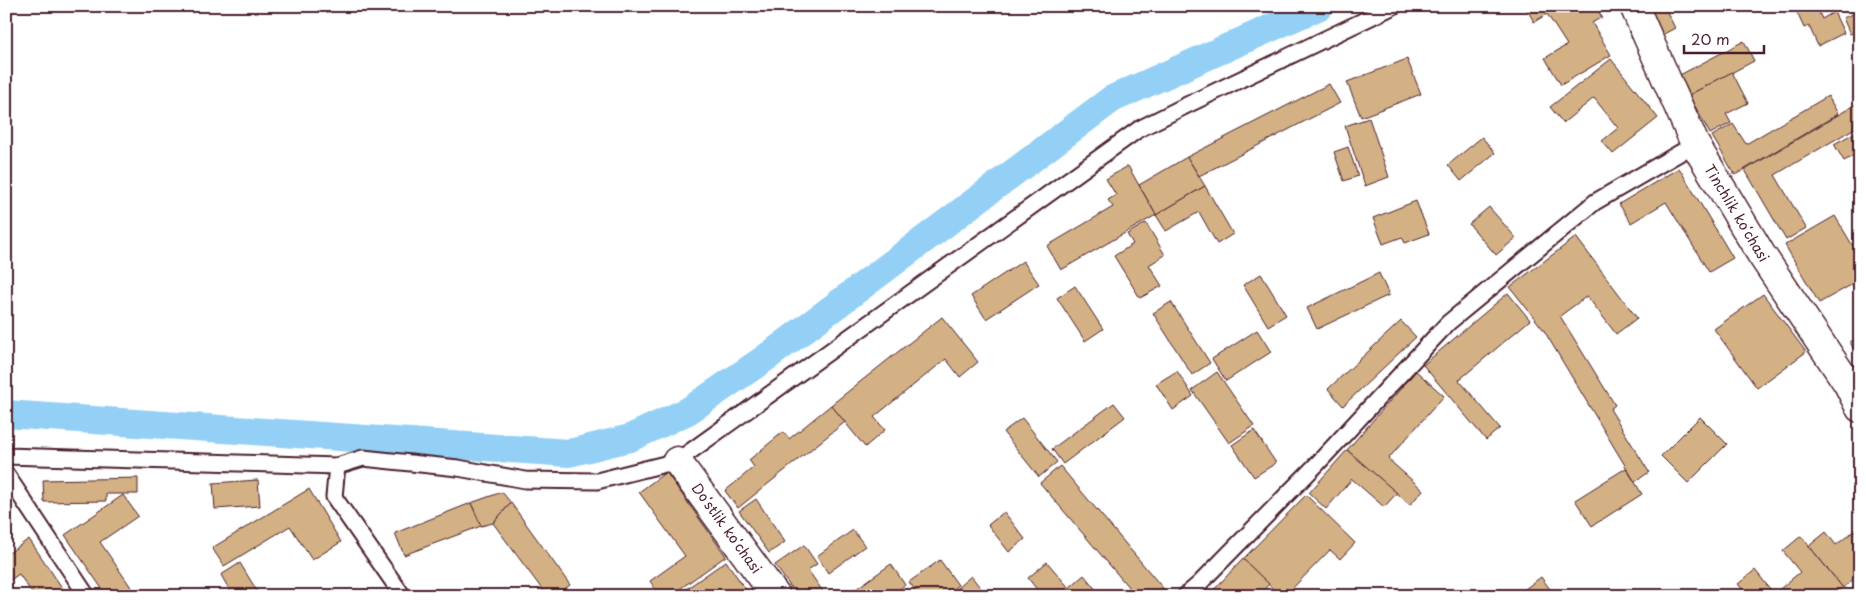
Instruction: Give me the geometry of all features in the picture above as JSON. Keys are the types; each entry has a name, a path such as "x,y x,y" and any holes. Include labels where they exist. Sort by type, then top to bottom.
{"street":[{"name":"Tinchlik koʻchasi","path":"1634,6 1695,144 1761,254 1848,384 1860,408"},
{"name":"Doʻstlik koʻchasi","path":"677,461 776,596"}],"lane":[{"path":"6,456 337,466 363,458 458,468 525,480 597,481 677,461 1139,130 1394,6"},
{"path":"1185,596 1318,463 1448,323 1595,202 1695,144"},
{"path":"337,466 334,498 403,596"},
{"path":"6,474 87,596"}],"building":[{"path":"1525,6 1595,6 1602,17 1592,23 1611,55 1561,85 1545,58 1567,45 1547,14 1534,22"},
{"path":"1647,6 1664,6 1675,28 1662,35"},
{"path":"1794,6 1816,6 1822,19 1834,12 1844,33 1818,46 1809,26 1804,28"},
{"path":"1860,11 1860,30 1850,34 1843,18"},
{"path":"1744,41 1754,61 1689,95 1678,76"},
{"path":"1407,59 1421,94 1361,117 1347,82"},
{"path":"1611,59 1658,118 1613,154 1602,141 1618,128 1594,98 1563,123 1550,107"},
{"path":"1732,72 1748,103 1726,114 1731,123 1710,134 1689,95"},
{"path":"1329,84 1340,103 1199,176 1187,157"},
{"path":"1828,96 1838,114 1735,175 1712,136 1733,124 1746,144"},
{"path":"1860,102 1860,125 1775,175 1806,228 1786,240 1745,170"},
{"path":"1369,118 1389,177 1365,186 1345,126"},
{"path":"1860,130 1860,152 1844,161 1834,144"},
{"path":"1482,137 1495,153 1461,181 1448,165"},
{"path":"1348,147 1358,176 1344,181 1334,152"},
{"path":"1187,157 1205,186 1156,215 1139,185"},
{"path":"1128,166 1156,215 1061,270 1047,246 1113,207 1108,200 1116,195 1106,179"},
{"path":"1679,168 1733,258 1709,272 1666,202 1631,223 1619,204"},
{"path":"1205,186 1233,234 1217,244 1199,212 1166,231 1156,215"},
{"path":"1416,201 1429,234 1405,243 1402,237 1383,244 1373,218"},
{"path":"1489,207 1516,238 1496,255 1469,224"},
{"path":"1835,216 1860,258 1860,280 1819,303 1785,245"},
{"path":"1146,223 1165,255 1149,265 1162,286 1140,298 1114,256 1133,244 1127,234"},
{"path":"1576,237 1637,318 1616,334 1587,296 1560,316 1615,405 1610,409 1649,472 1635,482 1543,329 1510,287"},
{"path":"1023,261 1039,284 986,319 971,296"},
{"path":"1379,273 1389,295 1317,329 1307,308"},
{"path":"1261,274 1286,315 1268,326 1243,285"},
{"path":"1075,286 1103,329 1085,341 1057,298"},
{"path":"1508,293 1530,320 1459,380 1500,428 1486,440 1423,365"},
{"path":"1763,294 1806,352 1757,388 1714,329"},
{"path":"1171,302 1210,363 1192,375 1153,313"},
{"path":"942,317 978,362 960,377 946,359 874,417 885,430 865,447 831,405"},
{"path":"1401,321 1416,337 1343,406 1328,389"},
{"path":"1257,330 1271,352 1226,381 1212,359"},
{"path":"1860,337 1860,361 1850,342"},
{"path":"1177,371 1193,396 1173,410 1156,384"},
{"path":"1416,371 1444,396 1388,459 1423,490 1410,505 1347,450"},
{"path":"1217,372 1254,426 1229,443 1192,390"},
{"path":"1114,403 1125,417 1063,464 1052,449"},
{"path":"831,405 845,422 738,508 725,491 754,467 749,460 783,432 789,439"},
{"path":"1700,417 1727,444 1688,483 1661,456"},
{"path":"1022,418 1057,462 1039,477 1003,432"},
{"path":"1254,430 1276,463 1254,477 1232,445"},
{"path":"1347,450 1397,493 1384,507 1352,479 1326,509 1309,493"},
{"path":"1060,466 1167,593 1163,596 1122,596 1130,589 1040,483"},
{"path":"1626,468 1642,494 1592,526 1575,500"},
{"path":"666,472 726,556 670,596 660,596 650,581 685,556 639,492"},
{"path":"138,478 138,494 106,494 106,501 44,502 43,480"},
{"path":"258,480 260,506 215,509 213,483"},
{"path":"309,489 341,542 312,560 290,526 224,566 212,548"},
{"path":"502,492 511,503 493,523 481,526 471,503"},
{"path":"123,495 138,516 100,542 137,596 107,596 65,535"},
{"path":"1306,495 1355,543 1340,559 1330,550 1285,596 1280,596 1243,559"},
{"path":"756,499 785,542 769,553 739,511"},
{"path":"471,503 481,526 404,555 395,533"},
{"path":"511,503 570,585 555,596 547,596 493,523"},
{"path":"1004,512 1025,539 1009,552 988,525"},
{"path":"1860,526 1860,574 1843,588 1809,546 1826,532 1836,545"},
{"path":"853,530 865,546 828,573 817,556"},
{"path":"1801,536 1843,588 1833,596 1748,596 1738,584 1755,570 1774,594 1800,572 1783,551"},
{"path":"29,539 65,592 59,596 34,596 19,574 6,583 6,555"},
{"path":"804,545 817,564 808,570 826,596 797,596 775,565"},
{"path":"1243,559 1269,584 1258,596 1208,596"},
{"path":"940,560 958,585 943,596 920,596 909,582"},
{"path":"726,561 750,596 719,596 715,591 708,596 676,596"},
{"path":"1047,562 1069,588 1084,575 1101,596 1042,596 1028,578"},
{"path":"240,563 260,596 233,596 221,575"},
{"path":"891,564 905,585 893,594 890,596 846,596"},
{"path":"971,576 987,596 964,596 957,588"},
{"path":"1541,577 1555,596 1526,596 1529,594 1525,589"}],"waterway":[{"path":"6,414 569,453 630,438 688,411 767,357 1112,99 1320,6"}]}
